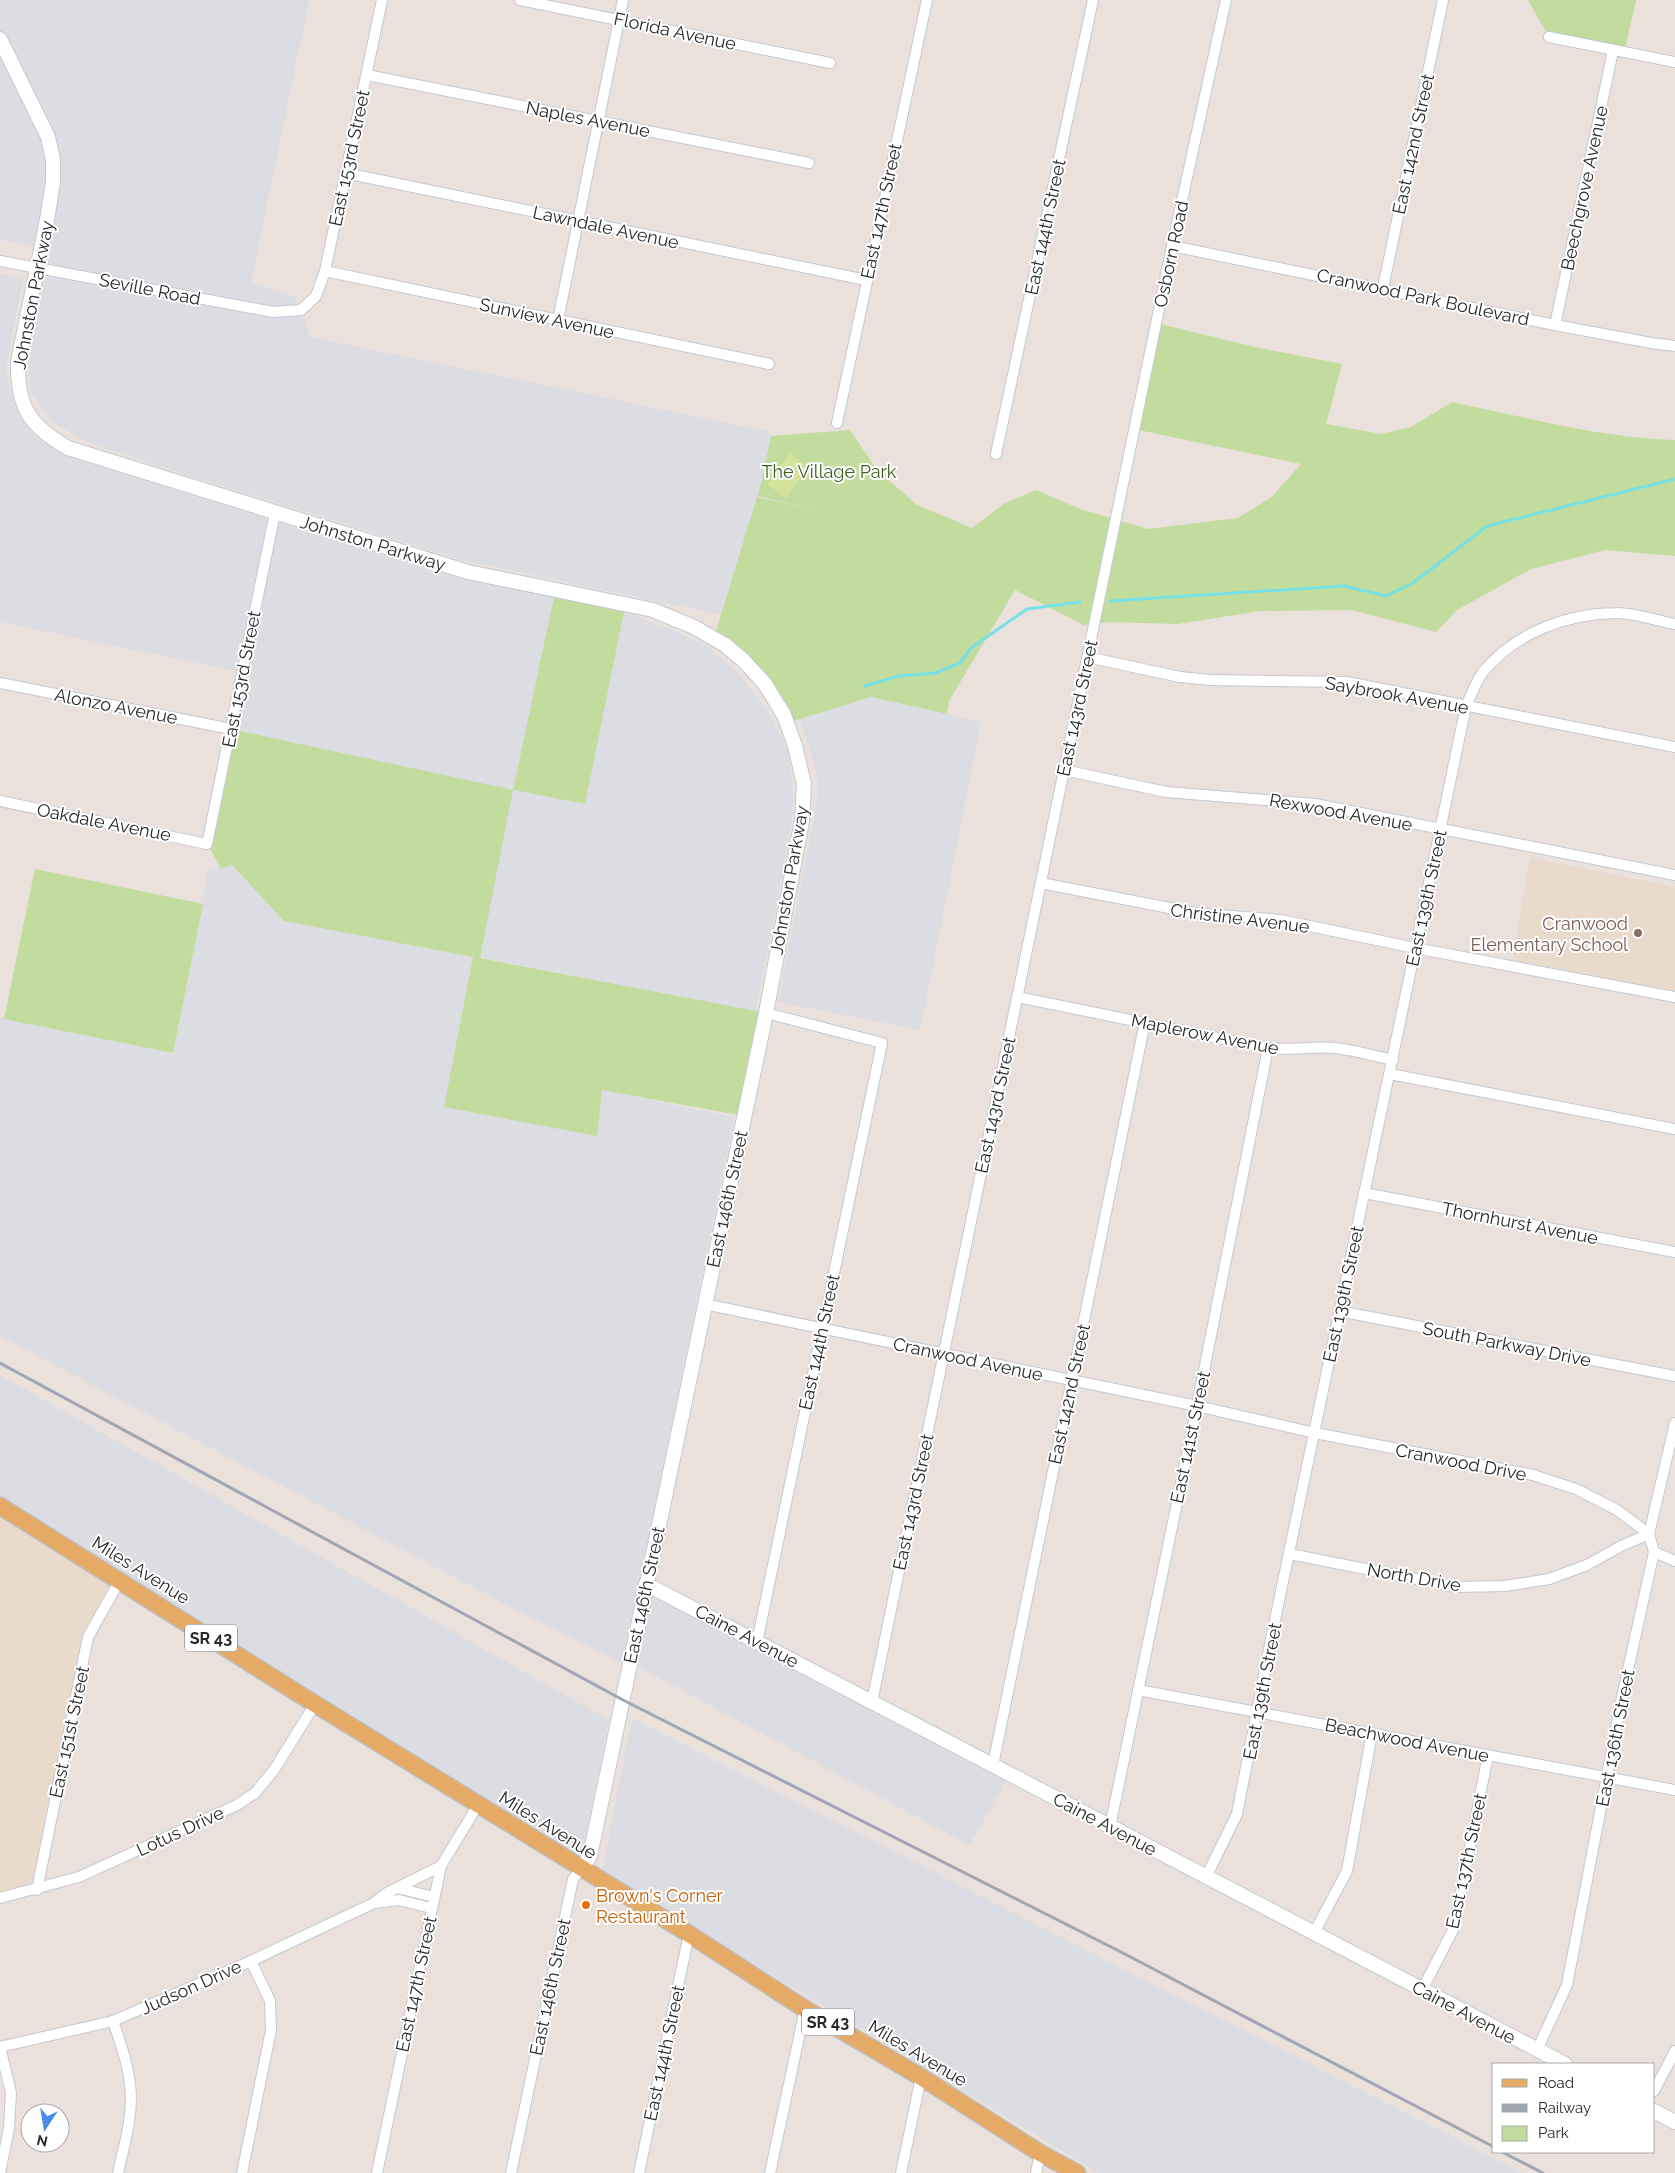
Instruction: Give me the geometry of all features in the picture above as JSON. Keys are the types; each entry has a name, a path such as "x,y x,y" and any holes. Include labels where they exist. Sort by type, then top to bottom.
{"main road":[{"name":"Miles Avenue","path":"0,1506 315,1704 689,1934 805,2009 921,2077 1040,2153 1077,2173"}],"street":[{"name":"East 153rd Street","path":"301,310 316,296 325,271 382,0"},
{"name":"Florida Avenue","path":"520,0 830,63"},
{"path":"558,320 623,0"},
{"name":"East 147th Street","path":"837,423 927,0"},
{"name":"East 144th Street","path":"996,454 1093,0"},
{"name":"Osborn Road","path":"1118,508 1172,246 1226,0"},
{"name":"East 142nd Street","path":"1383,288 1443,0"},
{"path":"1549,37 1675,62"},
{"name":"Johnston Parkway","path":"0,39 44,130 52,160 53,182 18,362 17,382 24,405 33,422 46,436 68,448 468,572 653,610 694,627 725,645 743,660 765,684 784,715 795,746 804,784 802,821 766,1013"},
{"name":"Beechgrove Avenue","path":"1555,325 1613,51"},
{"name":"Naples Avenue","path":"366,75 808,163"},
{"name":"Lawndale Avenue","path":"346,173 866,280"},
{"name":"Cranwood Park Boulevard","path":"1172,246 1555,325 1675,346"},
{"name":"Seville Road","path":"0,261 273,312 301,310"},
{"name":"Sunview Avenue","path":"325,271 769,364"},
{"name":"East 143rd Street","path":"872,1702 1118,508"},
{"name":"East 153rd Street","path":"207,844 275,513"},
{"name":"East 139th Street","path":"1206,1877 1237,1814 1339,1311 1466,706 1482,673 1508,648 1534,632 1563,619 1617,613 1675,624"},
{"name":"Saybrook Avenue","path":"1087,657 1180,677 1210,680 1347,682 1675,747"},
{"name":"Alonzo Avenue","path":"0,683 231,729"},
{"name":"Rexwood Avenue","path":"1064,770 1166,792 1315,804 1675,875"},
{"name":"Oakdale Avenue","path":"0,801 207,844"},
{"name":"Christine Avenue","path":"1041,883 1185,912 1281,920 1415,948 1675,997"},
{"name":"Maplerow Avenue","path":"1017,996 1268,1048 1286,1050 1337,1048 1393,1060"},
{"name":"East 144th Street","path":"757,1642 882,1043 766,1013"},
{"name":"East 146th Street","path":"511,2173 573,1879 590,1856 766,1013"},
{"name":"East 142nd Street","path":"993,1765 1145,1022"},
{"name":"East 141st Street","path":"1110,1826 1197,1406 1268,1048"},
{"path":"1390,1074 1675,1129"},
{"name":"Thornhurst Avenue","path":"1364,1193 1675,1252"},
{"name":"Cranwood Avenue","path":"704,1304 1261,1420"},
{"name":"South Parkway Drive","path":"1339,1311 1675,1376"},
{"name":"Cranwood Drive","path":"1261,1420 1315,1433 1533,1475 1576,1489 1617,1510 1649,1534"},
{"name":"East 136th Street","path":"1537,2050 1567,1985 1606,1778 1654,1552 1649,1534 1675,1423"},
{"name":"North Drive","path":"1290,1554 1456,1587 1505,1586 1548,1579 1587,1565 1621,1546 1649,1534"},
{"path":"1654,1552 1675,1561"},
{"name":"East 151st Street","path":"37,1890 88,1636 120,1580"},
{"name":"Caine Avenue","path":"646,1584 1563,2063"},
{"name":"Beachwood Avenue","path":"1138,1690 1675,1790"},
{"name":"Lotus Drive","path":"0,1898 37,1890 79,1877 237,1805 255,1793 274,1770 315,1704"},
{"path":"1314,1933 1347,1871 1372,1733"},
{"name":"East 137th Street","path":"1422,1990 1454,1928 1488,1755"},
{"name":"East 147th Street","path":"377,2173 441,1866 478,1805"},
{"name":"Judson Drive","path":"0,2047 113,2021 251,1961 374,1903 397,1888 441,1866"},
{"path":"397,1888 434,1897"},
{"name":"Judson Drive","path":"374,1903 399,1900 431,1908"},
{"name":"East 144th Street","path":"639,2173 689,1934"},
{"path":"242,2173 272,2030 270,2001 251,1961"},
{"path":"770,2173 805,2009"},
{"path":"113,2021 131,2086 130,2118 118,2173"},
{"path":"0,2047 11,2093 10,2128 0,2173"},
{"path":"1655,2089 1675,2051"},
{"path":"901,2173 921,2077"},
{"path":"1655,2112 1675,2122"},
{"path":"1036,2173 1040,2153"}],"shaded area":[{"path":"0,0 309,0 251,282 295,297 310,337 767,431 771,436 758,496 722,615 462,560 156,465 81,439 50,420 30,391 28,359 49,248 0,240"},
{"path":"0,274 23,278 6,368 10,392 20,417 36,438 75,459 457,578 554,597 513,790 585,804 624,612 675,631 710,649 738,673 766,708 789,753 793,792 793,817 755,1012 480,957 239,731 251,674 0,622"},
{"path":"871,697 981,722 920,1030 778,1002 817,803 817,773 800,719"},
{"path":"1530,858 1675,887 1675,992 1512,960"},
{"path":"232,865 284,921 473,957 445,1107 597,1136 602,1090 734,1117 623,1663 528,1616 0,1336 0,1018 173,1053 203,904 207,869"},
{"path":"0,1375 609,1720 581,1857 0,1499"},
{"path":"0,1506 120,1580 88,1637 37,1890 0,1898"},
{"path":"646,1584 1010,1774 969,1845 630,1662"},
{"path":"632,1718 1523,2173 1099,2173 602,1872"}],"green space":[{"path":"1528,0 1636,0 1624,53 1549,37"},
{"name":"The Village Park","path":"1156,323 1250,346 1342,364 1326,424 1381,434 1411,427 1452,402 1591,431 1675,440 1675,556 1606,550 1531,569 1457,610 1436,632 1352,610 1260,611 1177,624 1109,622 1084,625 1015,590 949,701 947,714 871,697 787,723 784,715 714,638 757,497 814,509 758,496 771,436 850,430 877,470 917,505 972,528 1005,503 1036,490 1080,509 1148,529 1238,518 1272,497 1301,464 1134,429"},
{"path":"790,453 809,467 786,498 767,484"},
{"path":"554,597 624,612 585,804 513,790"},
{"path":"231,729 513,790 480,958 766,1013 744,1116 602,1090 597,1136 444,1107 473,957 284,921 232,865 221,868 207,844"},
{"path":"35,869 203,904 173,1053 4,1019"}],"waterway":[{"path":"1110,601 1344,586 1386,596 1413,583 1487,526 1675,479"},
{"path":"865,686 899,676 935,673 960,663 971,648 1027,609 1080,602"}],"railway":[{"path":"0,1363 623,1700 1121,1952 1492,2146"},
{"path":"1504,2153 1543,2173"}],"place":[{"name":"Cranwood Elementary School","path":"1638,933"},
{"name":"Brown's Corner Restaurant","path":"586,1905"}]}
